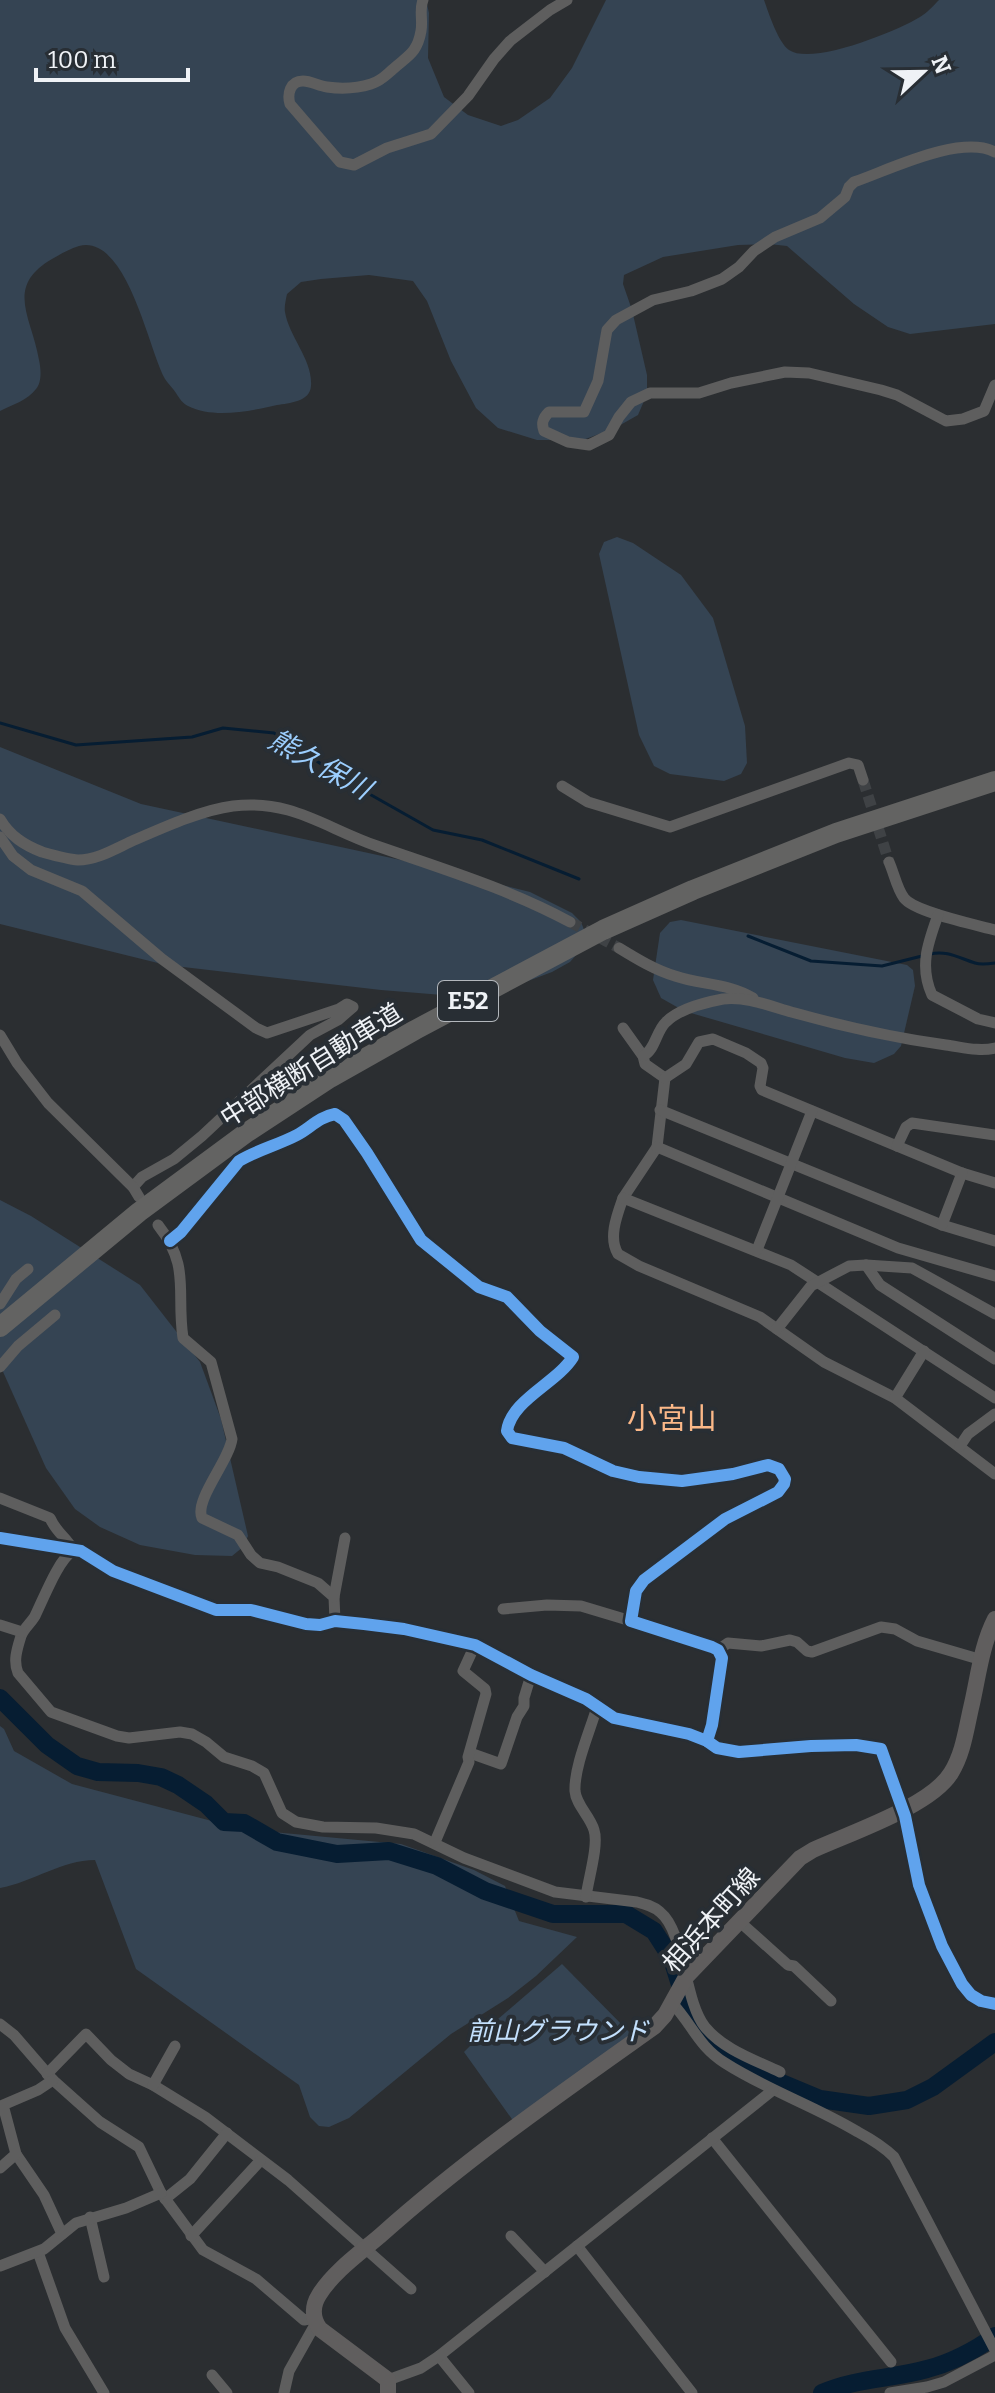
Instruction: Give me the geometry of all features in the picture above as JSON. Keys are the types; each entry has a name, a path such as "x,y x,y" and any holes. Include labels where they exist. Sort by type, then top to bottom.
{"highway":[{"name":"中部横断自動車道","path":"0,1327 139,1212 246,1133 330,1078 415,1030 603,930 693,890 836,833 995,781"}],"main road":[{"name":"相浜本町線","path":"315,2321 318,2297 332,2279 400,2217 505,2134 654,2027 680,1988 805,1854 902,1809 933,1793 944,1783 955,1766 995,1619"},
{"path":"315,2321 388,2387"}],"street":[{"path":"423,0 417,47 385,78 359,87 327,87 301,81 290,89 287,95 290,104 340,162 347,165 361,163 387,148 431,134 468,96 510,41 567,0"},
{"path":"995,152 978,146 935,152 854,182 845,197 820,218 775,237 722,279 691,291 653,300 616,320 607,330 598,381 588,407 584,412 549,412 542,425 544,431 568,442 589,445 609,435 631,402 650,393 699,393 785,372 809,373 881,390 951,421 984,411 995,385"},
{"path":"562,786 598,806 670,827 849,763 858,765 863,780"},
{"path":"0,819 25,846 78,860 102,855 209,810 263,805 288,809 376,846 502,890 570,922"},
{"path":"0,837 13,856 31,870 82,891 162,959 256,1028 267,1033 347,1004 353,1007 338,1020 310,1035 193,1144 142,1177 136,1192 48,1103 0,1035"},
{"path":"889,862 908,902 938,915 995,930"},
{"path":"938,915 924,958 932,995 970,1015 995,1023"},
{"path":"619,948 650,967 676,977 728,986 761,1002"},
{"path":"643,1056 649,1053 666,1021 721,999 735,998 761,1002 875,1034 974,1049 995,1048"},
{"path":"623,1028 643,1056 645,1064 665,1078"},
{"path":"995,1183 962,1173 762,1090 761,1063 713,1039 699,1042 686,1064 665,1078 657,1147 623,1198 613,1241 621,1257 760,1317 824,1362 895,1398 995,1474"},
{"path":"660,1110 942,1225 995,1241"},
{"path":"757,1250 812,1111"},
{"path":"170,1241 181,1232 239,1161 297,1135 324,1116 335,1114 344,1120 367,1153 421,1240 479,1287 507,1297 540,1331 573,1357 566,1368 509,1419 507,1431 512,1438 564,1448 613,1471 639,1477 682,1481 733,1474 768,1465 779,1469 785,1479 778,1492 725,1519 638,1586 631,1621"},
{"path":"897,1146 906,1127 912,1123 995,1135"},
{"path":"657,1147 898,1248 995,1276"},
{"path":"942,1225 962,1173"},
{"path":"623,1198 791,1265 995,1398"},
{"path":"158,1225 170,1241 180,1266 183,1338 211,1362 232,1439 230,1450 200,1507 202,1518 238,1535 260,1563 318,1583 334,1597"},
{"path":"866,1265 880,1285 995,1359"},
{"path":"777,1329 798,1300 817,1282 849,1266 912,1268 995,1314"},
{"path":"0,1304 16,1279 28,1269"},
{"path":"0,1367 18,1346 55,1315"},
{"path":"895,1398 924,1351"},
{"path":"960,1446 968,1434 995,1414"},
{"path":"0,1498 50,1518 56,1532 70,1543 73,1551"},
{"path":"0,1538 81,1551 113,1571 216,1610 251,1610 306,1624 320,1625 335,1621 404,1629 475,1645 531,1675 586,1699 614,1718 689,1734 717,1748 739,1752 811,1746 874,1746 881,1749 902,1809 919,1885 942,1946 971,1995 995,2004"},
{"path":"335,1621 334,1597 345,1538"},
{"path":"73,1551 64,1559 31,1623 22,1632 15,1665 25,1683 51,1712 129,1738 180,1732 192,1734 224,1757 264,1773 282,1813 296,1822 414,1834 523,1882 555,1892 637,1902 659,1911 670,1928 680,1988 698,2040 715,2055 773,2090 832,2116 894,2157 995,2351 944,2382 890,2393"},
{"path":"503,1609 581,1606 718,1650 722,1658 707,1741"},
{"path":"0,1625 22,1632"},
{"path":"718,1650 728,1643 761,1646 790,1640 812,1652 881,1627 895,1629 917,1641 982,1660"},
{"path":"435,1842 469,1762 486,1694 485,1689 463,1671 475,1645"},
{"path":"470,1753 501,1764 517,1717 524,1706 531,1675"},
{"path":"586,1897 596,1834 575,1793 576,1779 597,1707"},
{"path":"740,1922 831,2001"},
{"path":"680,1988 703,2025 714,2036 730,2049 780,2072"},
{"path":"0,2024 14,2035 50,2077 100,2122 139,2147 163,2196 203,2250 256,2279 304,2320 315,2321 289,2371 284,2393"},
{"path":"62,2234 44,2195 16,2154 3,2105 38,2090 86,2034 129,2074 205,2117 296,2186 411,2289"},
{"path":"153,2085 175,2046"},
{"path":"388,2387 439,2356 773,2090"},
{"path":"0,2266 38,2252 76,2223 183,2187 227,2133"},
{"path":"712,2138 891,2362"},
{"path":"0,2168 16,2154"},
{"path":"191,2236 260,2161"},
{"path":"90,2217 104,2277"},
{"path":"511,2236 545,2272"},
{"path":"577,2246 692,2393"},
{"path":"38,2252 65,2328 104,2393"},
{"path":"439,2356 469,2393"},
{"path":"212,2375 227,2393"}],"green space":[{"path":"0,0 426,0 429,13 428,58 444,97 468,115 501,126 518,120 550,98 572,68 606,0 764,0 781,41 789,50 816,54 875,38 920,17 939,0 995,0 995,324 910,334 888,327 854,304 787,246 738,245 663,257 624,275 623,284 647,375 647,394 638,415 583,440 537,440 498,428 476,408 451,361 427,301 413,281 369,275 301,282 287,294 287,321 311,376 310,391 303,399 232,413 198,410 184,404 165,379 134,296 110,257 96,247 79,246 52,259 37,270 29,281 25,304 36,344 40,379 33,393 0,411"},
{"path":"617,537 633,543 681,575 713,618 745,726 747,763 741,774 724,781 670,774 654,766 639,735 599,554 604,542"},
{"path":"0,747 141,804 410,862 530,892 572,913 581,922 587,937 584,946 570,962 552,972 512,987 455,996 166,965 0,924"},
{"path":"681,920 907,965 913,970 915,986 901,1046 894,1054 874,1063 845,1058 684,1011 661,998 653,980 660,933 670,922"},
{"path":"0,1200 31,1216 140,1285 200,1362 221,1419 248,1536 243,1547 232,1556 195,1555 140,1545 100,1527 75,1509 46,1468 0,1365"},
{"path":"0,1726 14,1751 72,1784 242,1829 401,1844 474,1870 505,1886 519,1921 577,1937 536,1976 451,2034 349,2118 329,2127 319,2126 310,2117 299,2085 136,1969 95,1860 59,1867 0,1888"},
{"name":"前山グラウンド","path":"562,1964 634,2037 514,2122 464,2052"}],"waterway":[{"name":"熊久保川","path":"0,723 76,745 192,737 223,728 274,733 350,783 433,830 482,840 579,879"},
{"name":"熊久保川","path":"748,936 811,961 882,966 922,956"},
{"name":"熊久保川","path":"930,954 947,954 980,964 995,963"},
{"path":"0,1698 47,1745 77,1766 98,1772 161,1777 206,1804 224,1822 244,1823 277,1842 337,1854 389,1851 437,1866 485,1891 553,1914 626,1914 654,1931 672,1959 698,2031 724,2054 820,2099 869,2106 907,2100 933,2087 995,2042"},
{"path":"822,2393 848,2384 936,2366 962,2356 995,2336"}],"tunnel":[{"path":"863,780 889,862"},
{"path":"570,922 619,948"}],"cycle path":[{"path":"170,1241 181,1232 239,1161 290,1139 319,1120 335,1114 344,1120 367,1153 421,1240 479,1287 507,1297 540,1331 573,1357 517,1410 507,1431 512,1438 564,1448 613,1471 639,1477 682,1481 733,1474 768,1465 779,1469 785,1479 778,1492 725,1519 644,1580 636,1591 631,1621 712,1647 718,1650 722,1658 707,1741"},
{"path":"0,1538 81,1551 113,1571 216,1610 251,1610 306,1624 320,1625 335,1621 404,1629 475,1645 531,1675 586,1699 614,1718 689,1734 717,1748 739,1752 856,1745 881,1749 905,1816 919,1885 942,1946 971,1995 995,2004"}],"district":[{"name":"小宮山","path":"672,1419"}]}
